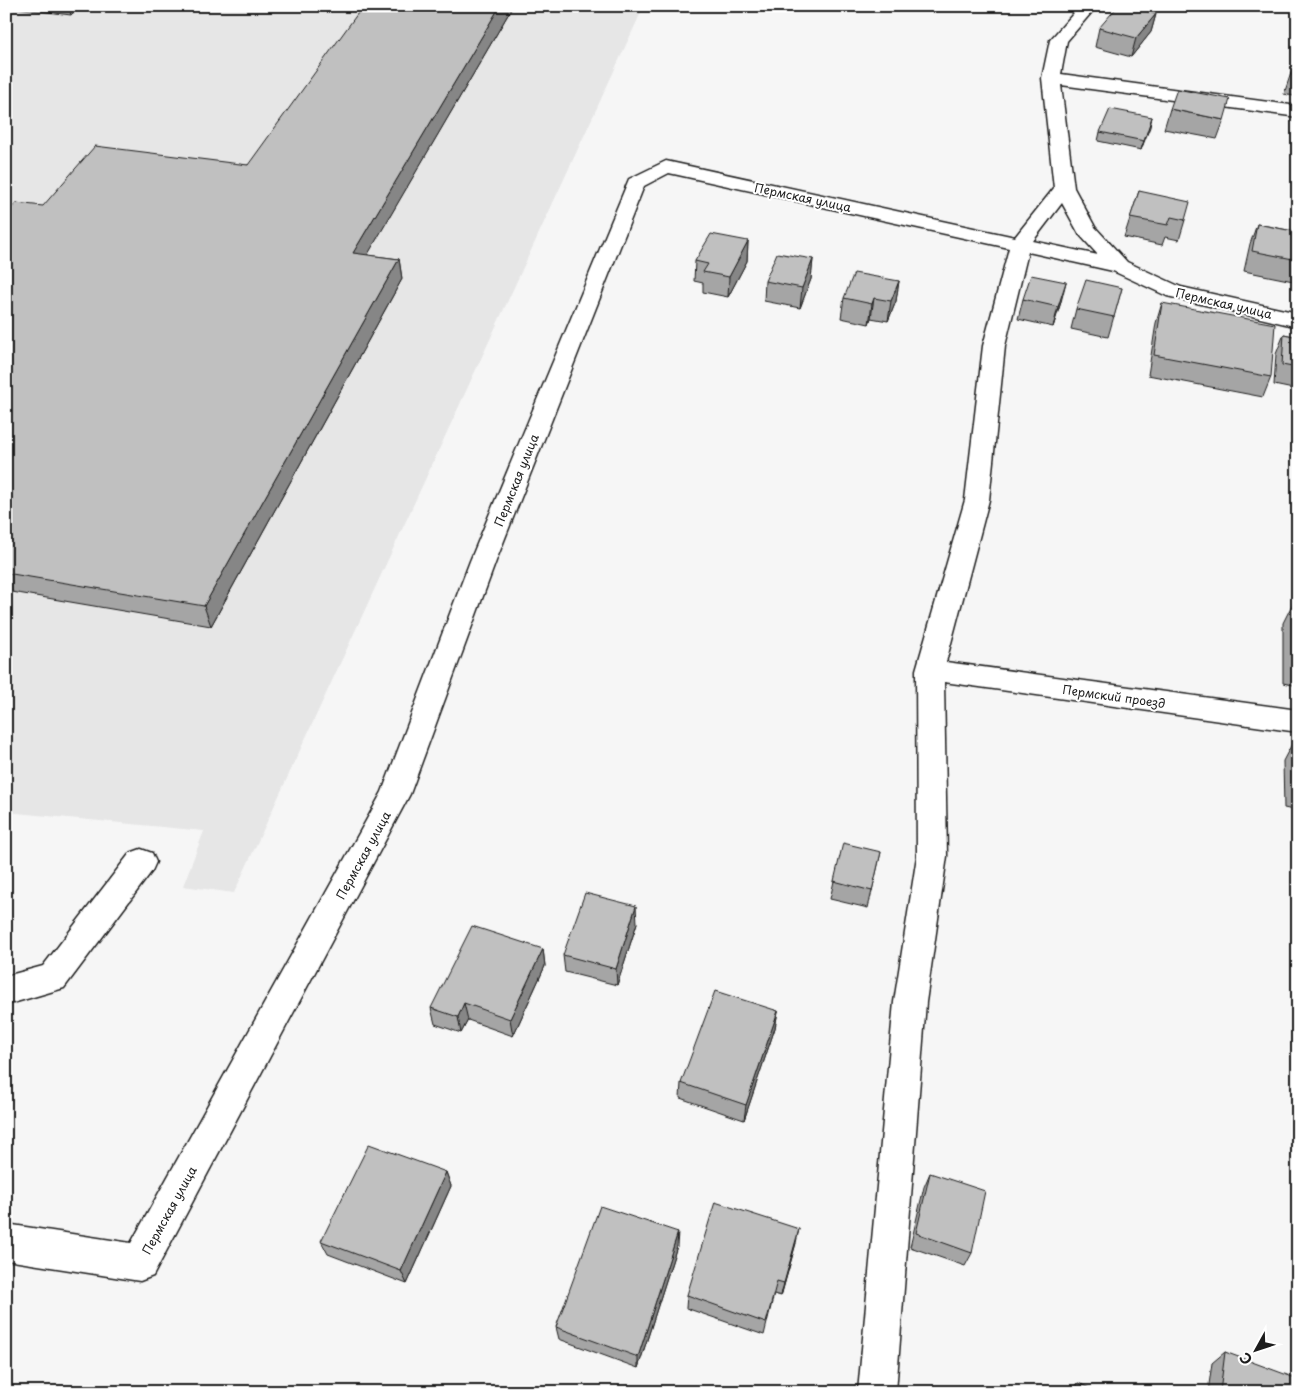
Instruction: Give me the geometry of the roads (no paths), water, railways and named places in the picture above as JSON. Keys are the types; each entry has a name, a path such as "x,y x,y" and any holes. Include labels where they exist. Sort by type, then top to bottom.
{"street":[{"path":"1089,6 1059,40 1051,78 1064,188 1086,230 1120,266"},
{"path":"1051,78 1298,112"},
{"name":"Пермская улица","path":"6,1242 140,1263 396,794 483,561 636,183 666,167 1120,266 1174,292 1298,320"},
{"path":"877,1392 910,1002 932,856 930,670 977,500 994,346 1020,244 1064,188"},
{"name":"Пермский проезд","path":"930,670 1298,721"},
{"path":"6,991 53,978 141,862"}]}
